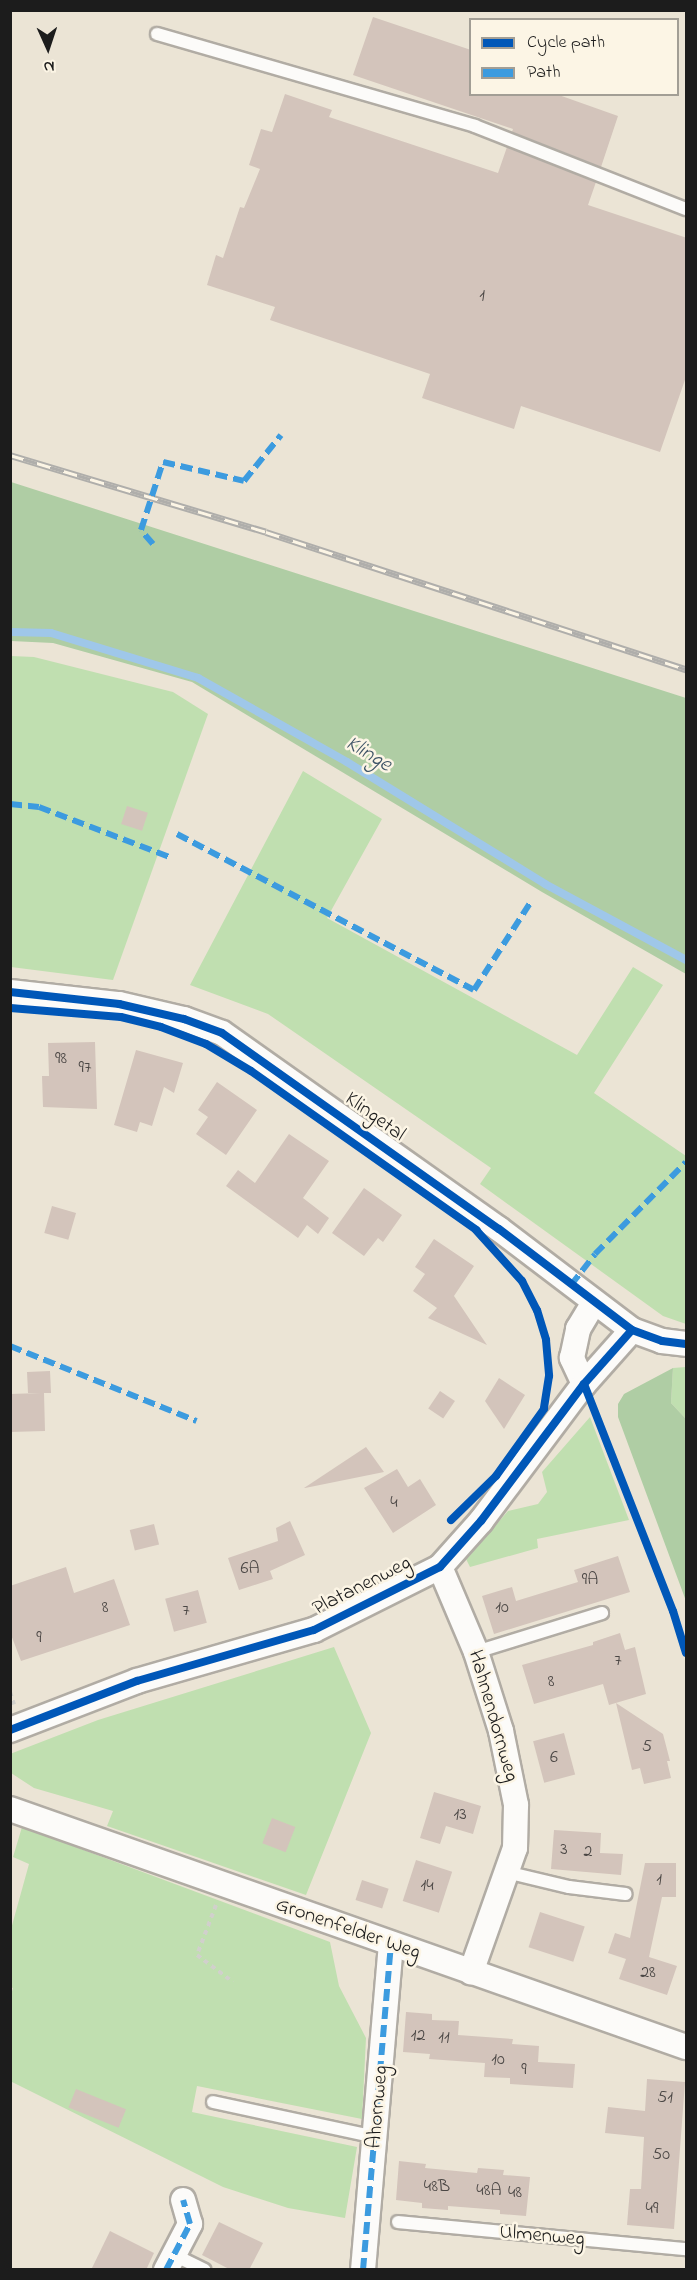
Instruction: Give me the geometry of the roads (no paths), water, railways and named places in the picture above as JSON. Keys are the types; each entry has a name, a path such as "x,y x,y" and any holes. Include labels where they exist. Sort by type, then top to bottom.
{"street":[{"name":"Klingetal","path":"10,992 119,1004 184,1018 222,1033 500,1228 593,1304 632,1330 662,1341 687,1344"},
{"path":"584,1384 572,1358 578,1329 593,1304"},
{"name":"Platanenweg","path":"10,1730 138,1681 314,1630 440,1567 482,1521 584,1384 632,1330"},
{"name":"Hahnendornweg","path":"440,1567 476,1652 501,1731 513,1781 516,1805 515,1848 471,1972"},
{"name":"Gronenfelder Weg","path":"10,1809 223,1886 687,2047"},
{"name":"Ahornweg","path":"363,2270 391,1944"},
{"path":"170,2262 190,2224 183,2200"}],"lane":[{"path":"157,34 475,126 687,208"},
{"path":"476,1652 602,1613"},
{"path":"506,1872 569,1887 626,1894"},
{"path":"213,2103 376,2137"},
{"name":"Ulmenweg","path":"398,2222 687,2249"},
{"path":"170,2262 205,2270"}],"waterway":[{"name":"Klinge","path":"10,632 51,633 198,678 347,762 545,884 686,960"}],"railway":[{"path":"10,455 266,532 686,669"}]}
